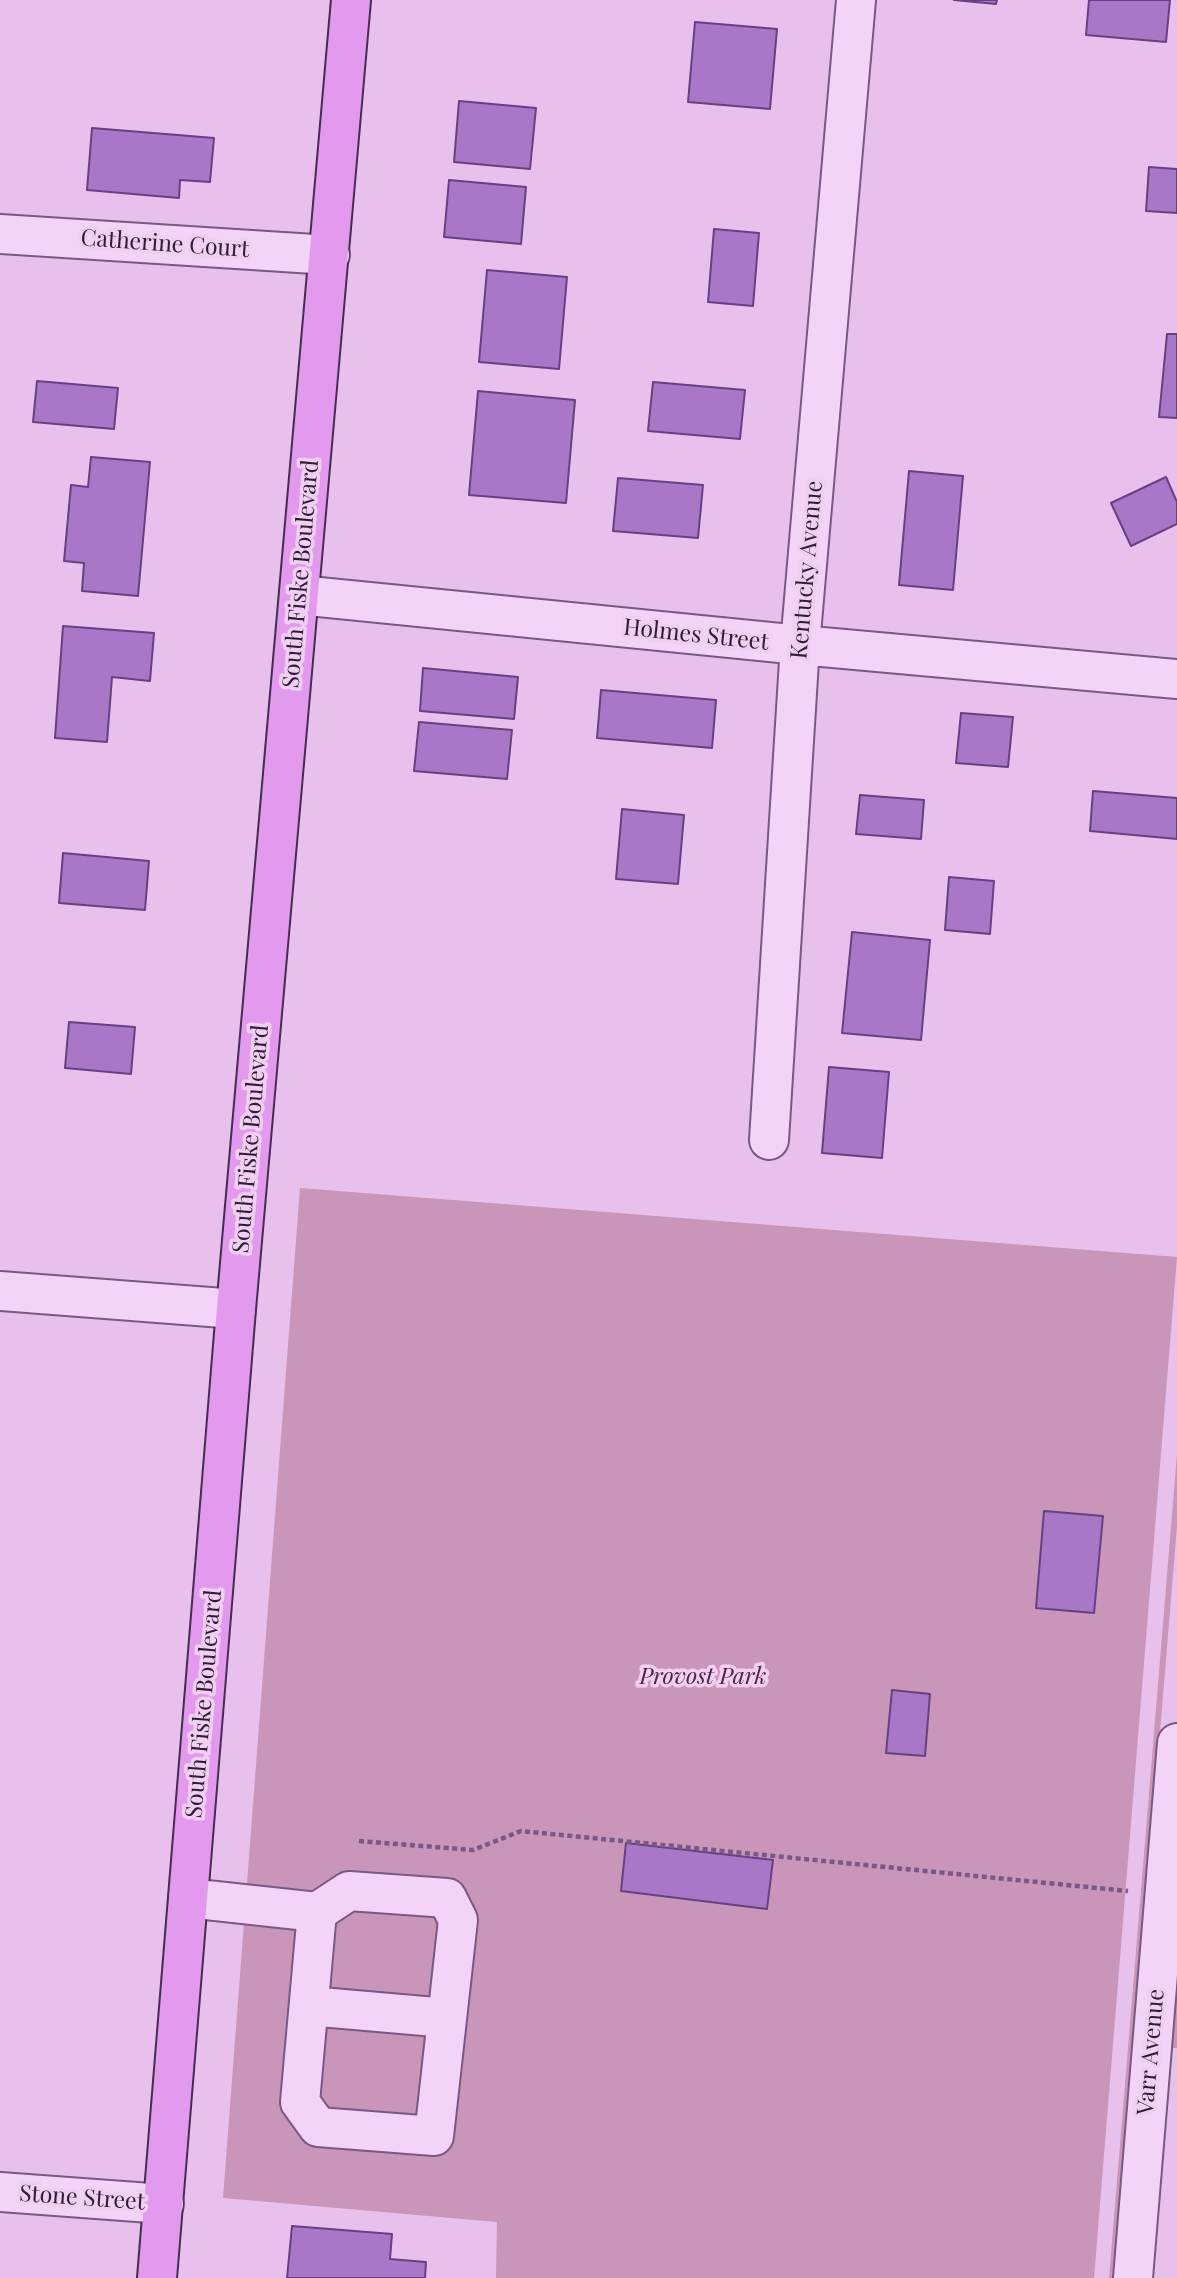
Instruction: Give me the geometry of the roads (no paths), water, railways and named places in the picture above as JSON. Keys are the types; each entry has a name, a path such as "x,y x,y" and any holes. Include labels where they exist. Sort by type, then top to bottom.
{"main road":[{"name":"South Fiske Boulevard","path":"157,2278 236,1309 351,0"}],"street":[{"name":"Kentucky Avenue","path":"769,1140 800,646 856,0"},
{"name":"Catherine Court","path":"0,234 330,254"},
{"name":"Holmes Street","path":"299,595 800,646 1177,678"},
{"path":"0,1292 236,1309"},
{"name":"Varr Avenue","path":"1133,2278 1177,1743"},
{"path":"188,1898 317,1912 349,1891 447,1898 458,1920 434,2136 318,2127 300,2102 317,1912"},
{"path":"309,2006 447,2018"},
{"name":"Stone Street","path":"0,2192 164,2204"}],"park label":[{"name":"Provost Park","path":"703,1677"}]}
